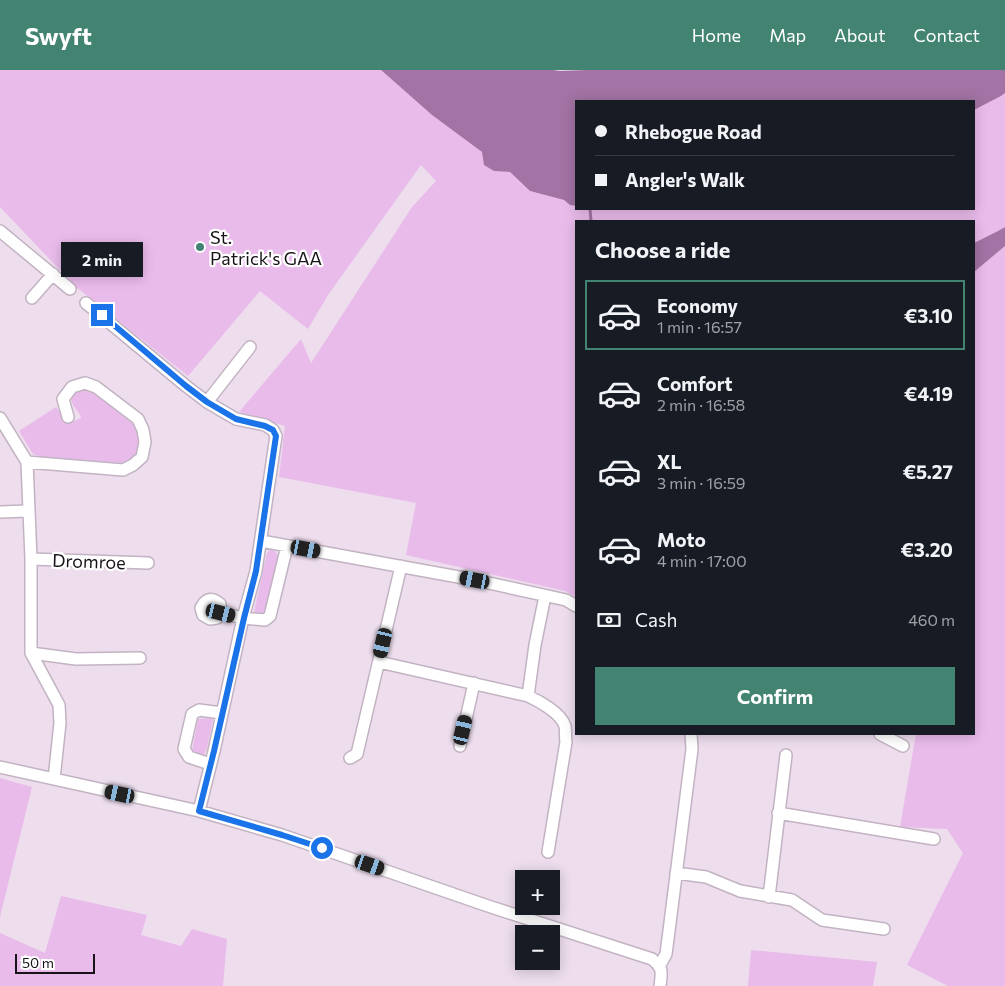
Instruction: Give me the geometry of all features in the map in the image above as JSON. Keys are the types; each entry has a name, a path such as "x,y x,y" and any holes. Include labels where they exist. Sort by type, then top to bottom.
{"street":[{"path":"0,231 70,288"},
{"path":"32,298 53,274"},
{"path":"86,303 207,402 236,419 265,426 273,430 276,436 256,571 199,811"},
{"path":"207,402 250,347"},
{"path":"0,418 27,462 123,470 133,465 142,457 145,442 143,430 138,419 96,387 85,382 72,387 63,399 68,417"},
{"name":"Dromroe","path":"27,462 31,559 31,653 59,705 60,723 54,779"},
{"path":"0,512 28,511"},
{"path":"261,540 401,566 566,600 575,605"},
{"path":"221,613 265,620 270,616 287,546"},
{"name":"Dromroe","path":"31,559 148,564"},
{"path":"350,758 357,754 401,566"},
{"path":"528,696 535,645 545,596"},
{"path":"31,653 76,659 140,658"},
{"path":"379,662 528,696 554,712 564,725 566,742 548,852"},
{"path":"460,746 474,683"},
{"path":"210,764 189,757 184,749 192,714 199,710 222,713"},
{"path":"660,965 666,954 692,749 691,735"},
{"path":"882,735 903,746"},
{"path":"769,897 786,755"},
{"path":"0,767 199,811 282,835 491,907 652,959 660,965 662,972 660,986"},
{"path":"778,813 934,838"},
{"path":"676,873 706,877 740,891 792,900 822,920 884,929"}],"shaded area":[{"path":"0,70 381,70 432,115 482,152 494,171 510,172 530,191 564,200 570,205 575,206 575,210 975,210 975,109 1005,93 1005,227 975,242 975,220 575,220 575,596 565,591 406,555 416,503 279,477 285,426 239,412 301,339 311,363 412,207 436,181 421,165 328,295 308,329 260,291 188,376 76,287 0,207"},
{"path":"381,70 1005,70 1005,93 975,109 975,100 575,100 575,206 570,205 564,200 530,191 510,172 494,171 484,165 482,152 432,115"},
{"path":"1005,227 1005,246 975,271 975,242"},
{"path":"1005,246 1005,986 948,986 907,965 963,853 947,829 900,827 916,735 975,735 975,271"},
{"path":"87,390 99,395 137,428 141,443 136,455 124,463 45,458 33,454 19,431 56,407 70,423 81,418 72,404 72,397 79,391"},
{"path":"270,550 275,551 278,556 264,614 257,616 254,612 267,553"},
{"path":"198,719 213,719 207,748 204,755 197,754 192,751"},
{"path":"0,778 32,787 0,917"},
{"path":"61,896 147,915 141,935 181,946 192,929 227,939 223,986 0,986 0,933 45,953"},
{"path":"751,950 877,962 873,986 748,986"}],"waterway":[{"path":"590,210 591,220"}],"place":[{"name":"St. Patrick's GAA","path":"200,247"}],"route":[{"path":"102,315 207,402 236,419 265,426 273,430 276,436 256,571 199,811 322,848"}]}
